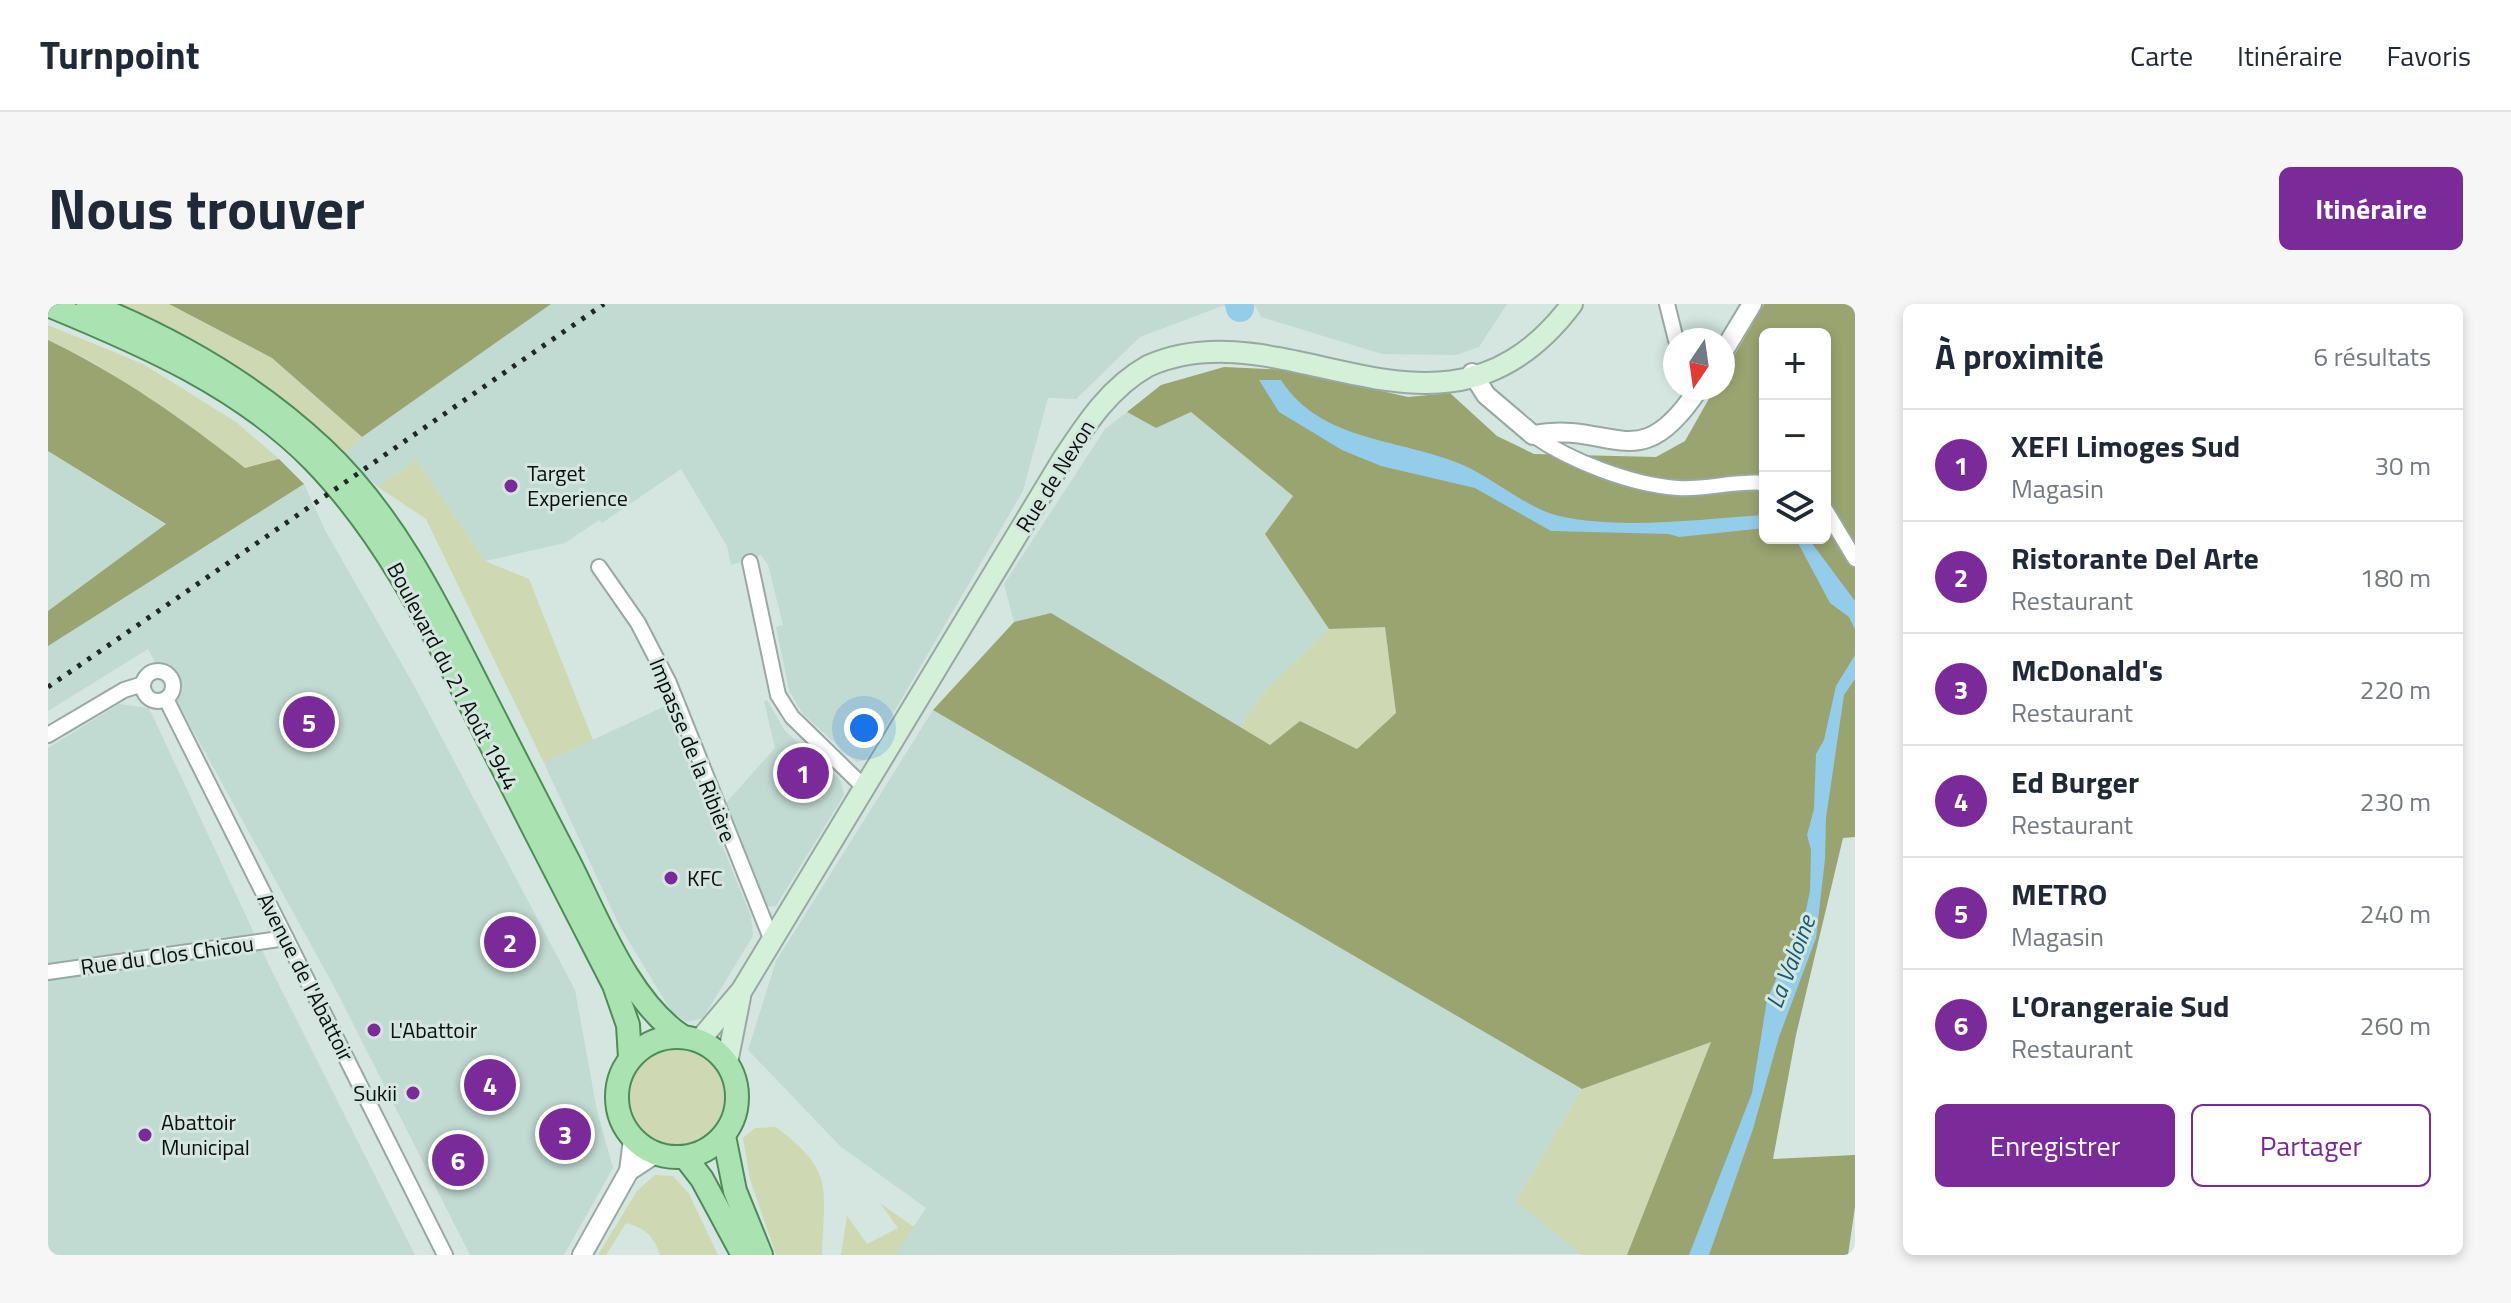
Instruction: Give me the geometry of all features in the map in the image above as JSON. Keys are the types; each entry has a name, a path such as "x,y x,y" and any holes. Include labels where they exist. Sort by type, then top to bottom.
{"main road":[{"name":"Boulevard du 21 Août 1944","path":"88,304 190,351 232,375 270,402 324,449 359,487 397,537 435,600 613,948 654,1014 691,1039"},
{"name":"Rue de Nexon","path":"691,1039 742,990 1088,420 1116,390 1148,366 1188,349 1233,344 1272,348 1403,379 1472,373 1530,347 1572,304"},
{"name":"Boulevard du 21 Août 1944","path":"48,305 182,364 218,386 261,416 311,459 350,502 403,577 607,971 628,1025 630,1058"},
{"name":"Rue de Nexon","path":"727,1063 742,990"},
{"path":"665,1038 691,1039 727,1063 734,1076 737,1103 724,1136 713,1146 685,1157 655,1154 633,1139 617,1107 619,1081 630,1058 646,1045 665,1038"},
{"path":"724,1136 735,1191 761,1255"},
{"path":"685,1157 702,1179 743,1255"}],"street":[{"path":"1667,304 1673,328"},
{"path":"1735,332 1752,304"},
{"path":"1472,373 1486,395 1533,435 1555,450 1601,470 1677,488 1759,483"},
{"path":"1533,435 1555,433 1639,440 1660,434 1676,422 1690,400"},
{"path":"1831,519 1855,559"},
{"path":"750,562 778,695 792,717 865,788"},
{"name":"Impasse de la Ribière","path":"599,567 638,623 669,683 772,941"},
{"path":"48,735 124,690 143,684 152,672 166,673 174,685 166,699 159,701 149,698 143,684"},
{"name":"Avenue de l'Abattoir","path":"166,699 445,1255"},
{"name":"Rue du Clos Chicou","path":"48,972 286,938"},
{"path":"582,1255 629,1171 633,1139"},
{"path":"629,1171 655,1154"}],"shaded area":[{"path":"551,304 1507,304 1479,347 1456,355 1382,354 1261,317 1256,307 1222,306 1140,337 1076,399 1048,398 1023,491 866,760 856,762 802,713 789,690 776,627 783,625 768,565 761,555 731,565 727,546 681,469 602,523 599,520 565,543 485,561 416,460 378,487 343,454 362,437"},
{"path":"1127,412 1156,428 1191,412 1293,496 1265,534 1329,629 1262,694 1239,729 1051,613 1014,622 1004,584 1105,429"},
{"path":"48,451 203,548 304,484 326,532 416,689 575,990 597,1111 613,1168 564,1255 470,1255 337,992 148,649 48,711"},
{"path":"767,700 785,731 841,781 844,795 776,906 765,907 726,803 775,748 764,701"},
{"path":"119,704 149,708 269,965 415,1255 48,1255 48,748"},
{"path":"665,706 751,916 753,936 703,1018 686,1022 671,1011 619,925 544,763"},
{"path":"933,710 1582,1089 1516,1201 1583,1254 895,1255 926,1208 840,1146 748,1050 776,961"}],"green space":[{"path":"109,304 169,304 272,358 362,437 343,454"},
{"path":"169,304 551,304 362,437 272,358"},
{"path":"1764,304 1855,304 1855,837 1843,838 1796,1035 1773,1159 1855,1155 1855,1207 1848,1255 1627,1255 1711,1042 1582,1089 933,710 1014,622 1051,613 1270,745 1300,721 1357,749 1396,713 1385,627 1329,629 1265,534 1293,496 1191,412 1156,428 1127,412 1161,385 1224,367 1289,370 1408,397 1450,393 1497,436 1534,454 1656,457 1685,441 1708,400 1735,400 1735,354"},
{"path":"48,325 143,364 236,422 279,459 245,468 96,364 48,340"},
{"path":"48,340 150,398 245,468 279,459 304,484 48,646 48,611 166,524 48,451"},
{"path":"416,460 485,561 529,579 593,740 544,763 426,519 378,487"},
{"path":"1385,626 1396,713 1357,749 1300,721 1270,745 1239,729 1262,694 1329,629"},
{"path":"1712,1041 1627,1255 1582,1255 1516,1201 1582,1089"},
{"path":"677,1050 695,1053 710,1064 721,1079 724,1097 721,1115 710,1130 695,1141 677,1144 659,1141 644,1130 633,1115 630,1097 633,1079 644,1064 659,1053"},
{"path":"776,1127 808,1156 822,1182 822,1255 776,1255 750,1179 743,1138 755,1128"},
{"path":"655,1175 673,1176 689,1194 718,1255 660,1255 648,1234 626,1223 606,1255 598,1255 637,1191"},
{"path":"880,1203 914,1227 895,1255 841,1255 847,1216 867,1244 898,1228"}],"water":[{"path":"1259,380 1281,380 1298,401 1340,427 1463,465 1535,507 1559,516 1635,523 1759,515 1759,529 1679,537 1669,534 1551,531 1475,488 1381,466 1342,450 1279,412"},
{"path":"1799,544 1812,544 1855,601 1855,629 1849,617 1830,603"},
{"path":"1855,655 1855,679 1844,695 1826,818 1825,859 1816,938 1779,1037 1753,1129 1709,1255 1689,1255 1752,1093 1767,1000 1806,910 1810,891 1811,850 1807,835 1814,809 1816,754 1824,740 1836,686"}],"waterway":[{"name":"La Valoine","path":"1239,304 1240,308"}],"railway":[{"path":"48,687 604,304"}],"place":[{"name":"Target Experience","path":"511,486"},
{"name":"METRO","path":"309,722"},
{"name":"XEFI Limoges Sud","path":"803,773"},
{"name":"KFC","path":"671,878"},
{"name":"Ristorante Del Arte","path":"510,942"},
{"name":"L'Abattoir","path":"374,1030"},
{"name":"Ed Burger","path":"490,1085"},
{"name":"Sukii","path":"413,1093"},
{"name":"McDonald's","path":"565,1134"},
{"name":"Abattoir Municipal","path":"145,1135"},
{"name":"L'Orangeraie Sud","path":"458,1160"}]}
